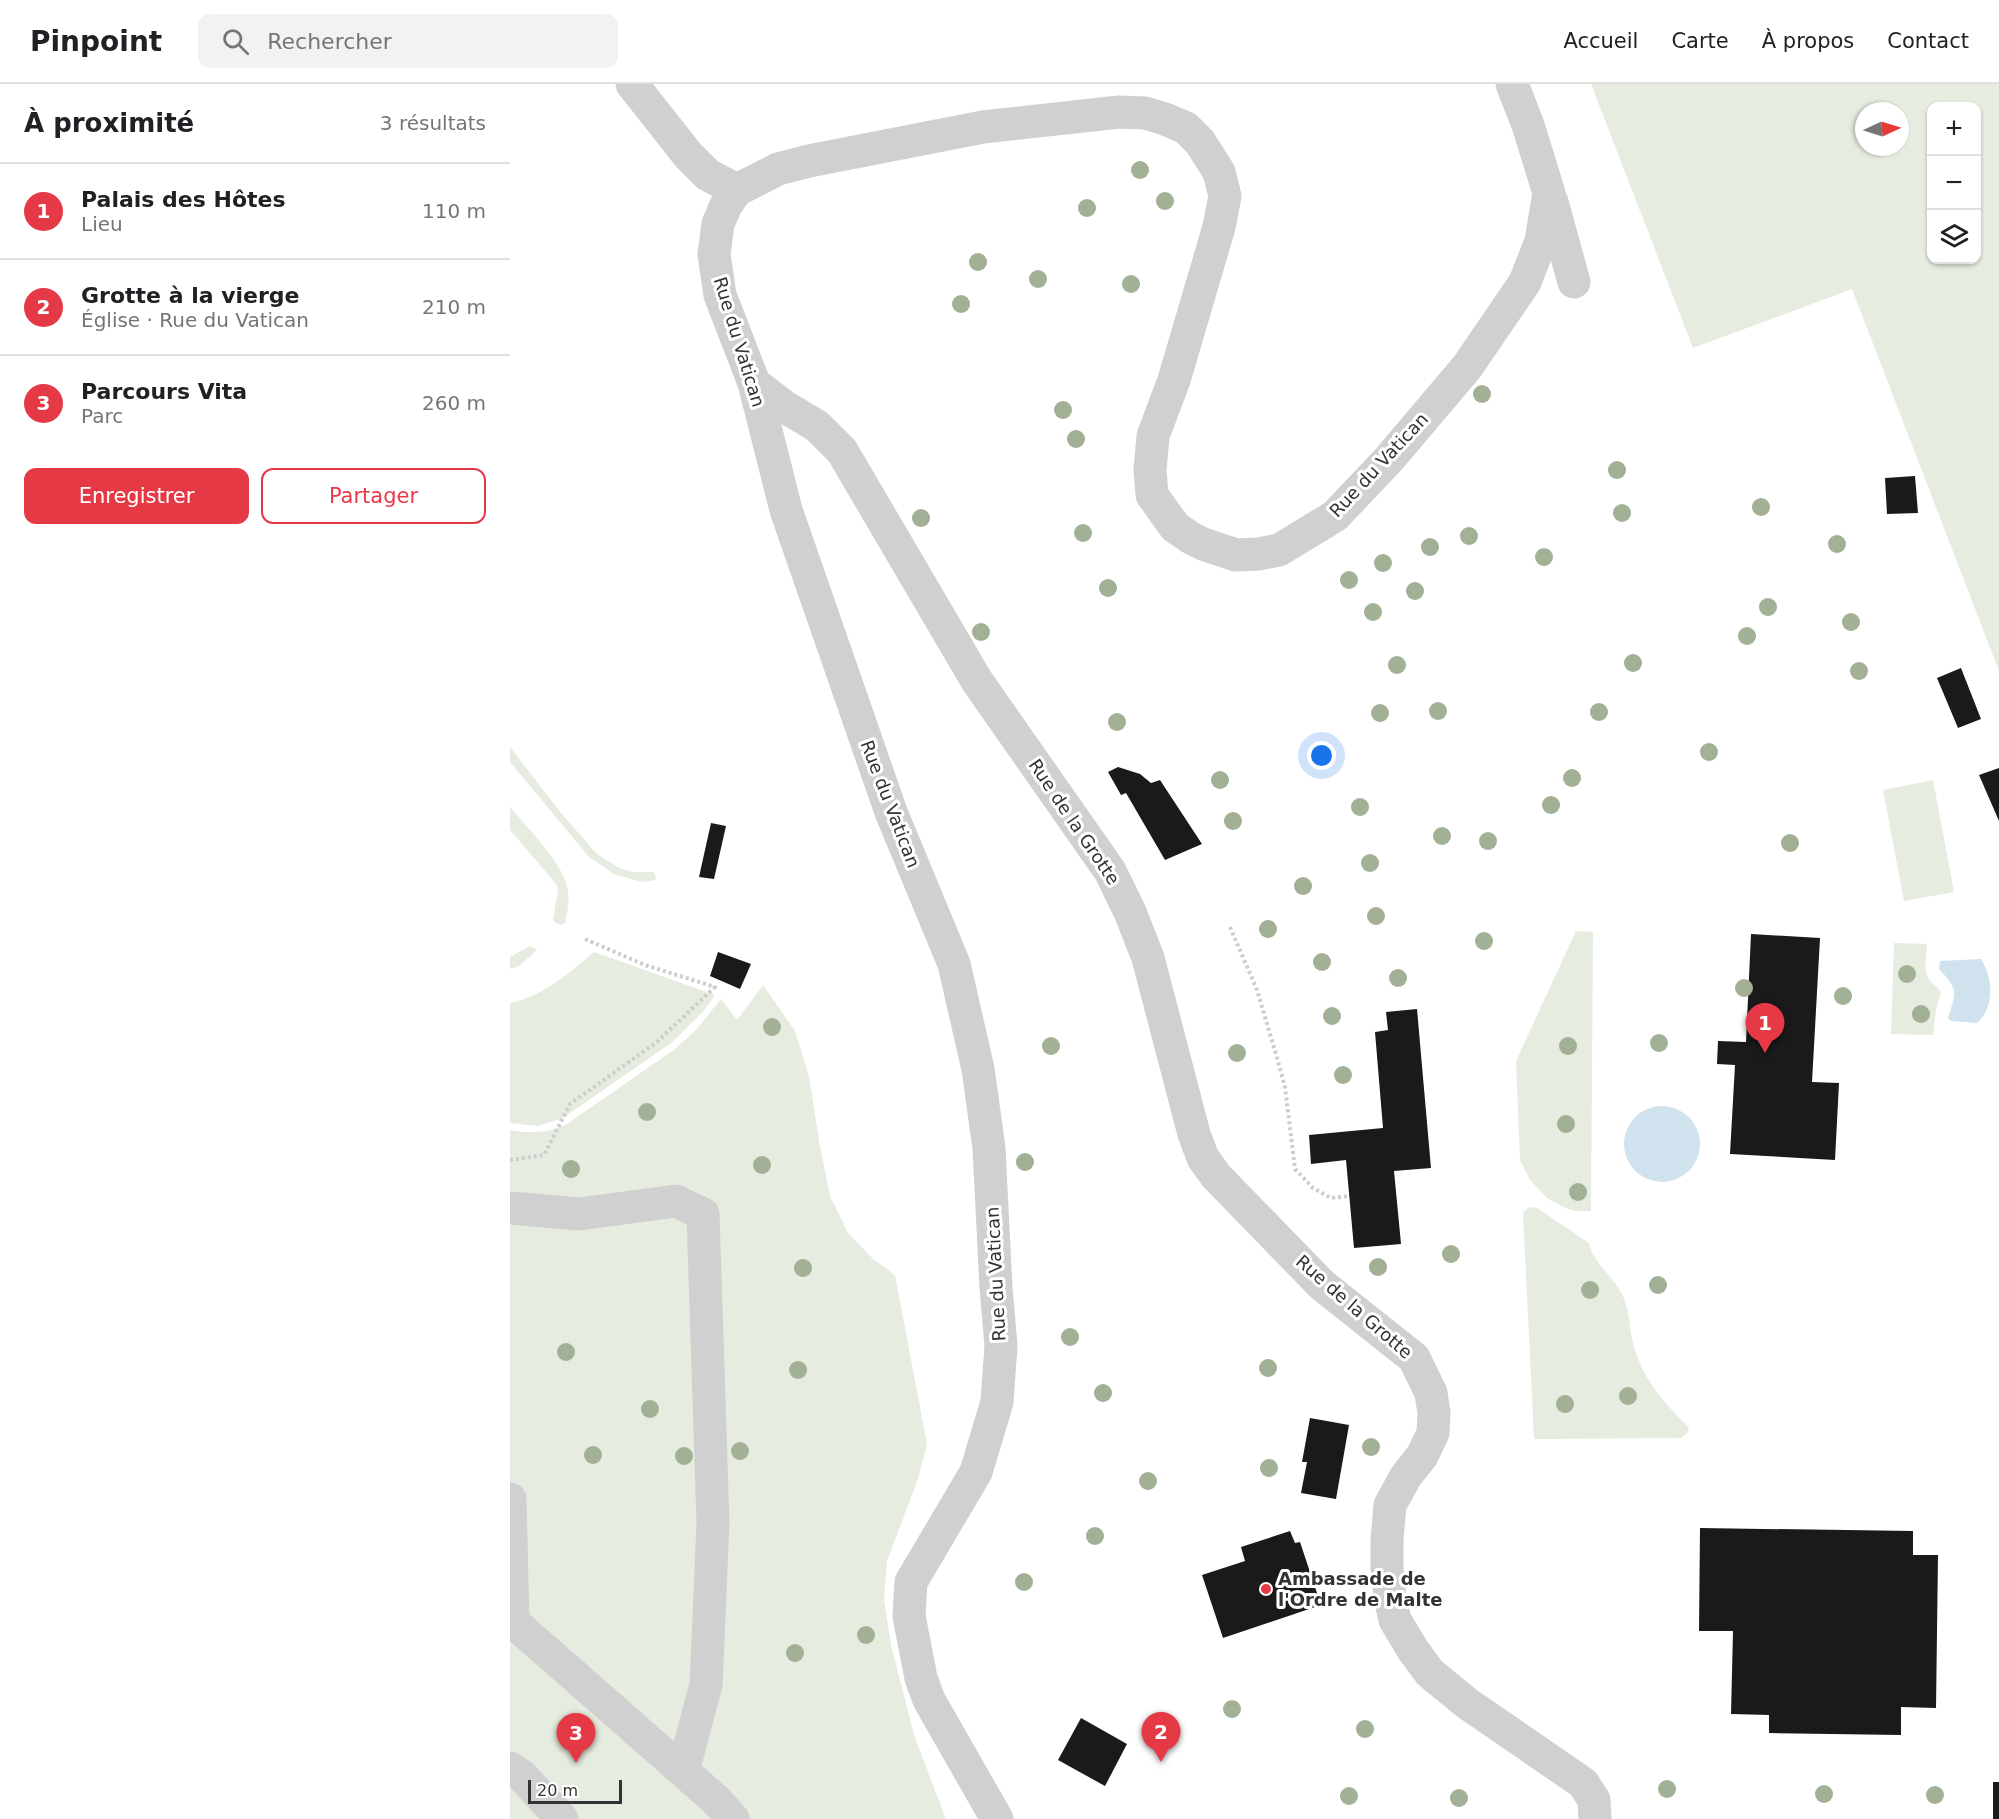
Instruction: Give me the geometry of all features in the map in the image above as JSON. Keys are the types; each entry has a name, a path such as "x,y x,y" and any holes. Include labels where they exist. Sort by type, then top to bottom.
{"street":[{"path":"632,84 688,155 708,175 737,190"},
{"name":"Rue du Vatican","path":"997,1819 929,1700 921,1678 909,1616 911,1582 976,1472 997,1402 1001,1346 990,1148 978,1069 954,964 891,812 786,510 754,383 720,295 714,254 718,224 726,204 737,190 778,169 809,161 983,127 1119,112 1145,113 1186,128 1200,142 1219,172 1225,196 1219,227 1177,369 1153,436 1150,470 1152,495 1175,527 1203,544 1236,555 1279,550 1335,516 1389,459 1467,367 1525,282 1541,241 1549,193 1528,125 1512,84"},
{"path":"1549,193 1574,282"},
{"name":"Rue de la Grotte","path":"754,383 785,407 817,426 842,451 977,681 1110,871 1130,912 1148,958 1194,1134 1203,1158 1216,1176 1322,1285 1414,1359 1431,1393 1434,1413 1433,1433 1422,1456 1406,1476 1390,1504 1387,1569 1395,1620 1431,1674 1468,1704 1583,1783 1594,1800 1594,1819"},
{"path":"510,1208 579,1214 676,1201 703,1214 713,1524 706,1685 682,1771"},
{"path":"510,1499 513,1622 716,1800 733,1819"},
{"path":"510,1768 522,1776 562,1819"}],"path":[{"path":"1230,927 1257,990 1285,1087 1295,1169 1313,1188 1331,1198 1350,1197"},
{"path":"510,1160 544,1155 570,1104 657,1042 715,987 645,964 585,939"}],"shaded area":[{"path":"1591,84 1999,84 1999,671 1852,289 1693,348"},
{"path":"510,747 561,813 597,854 619,868 633,872 654,872 655,880 642,882 614,874 589,857 510,762"},
{"path":"1933,780 1954,892 1904,901 1883,790"},
{"path":"510,807 543,845 564,877 568,891 568,904 565,923 561,925 553,919 557,885 510,830"},
{"path":"1576,931 1593,932 1591,1211 1574,1211 1547,1198 1530,1180 1520,1160 1516,1061"},
{"path":"1894,943 1927,944 1925,966 1927,974 1929,980 1941,993 1936,1009 1933,1035 1891,1034"},
{"path":"530,946 537,950 519,966 510,969 510,957"},
{"path":"594,952 715,995 703,1012 671,1043 563,1118 537,1126 510,1123 510,1003 544,990"},
{"path":"763,985 795,1031 809,1076 830,1196 848,1233 873,1259 895,1275 927,1444 918,1479 887,1561 884,1599 891,1645 915,1738 946,1819 510,1819 510,1130 539,1132 567,1124 675,1049 696,1030 721,999 737,1020"},
{"path":"1529,1207 1537,1208 1589,1243 1595,1257 1618,1287 1624,1299 1632,1339 1641,1366 1654,1388 1689,1428 1681,1438 1534,1439 1523,1213"}],"water":[{"path":"1981,959 1990,983 1987,1009 1977,1023 1951,1021 1948,1018 1954,992 1950,982 1939,969 1940,961"},
{"path":"1662,1106 1677,1109 1689,1117 1697,1129 1700,1144 1697,1159 1689,1171 1677,1179 1662,1182 1647,1179 1635,1171 1627,1159 1624,1144 1627,1129 1635,1117 1647,1109"}],"building":[{"path":"1915,476 1918,513 1887,514 1885,478"},
{"path":"1961,668 1981,719 1958,728 1937,678"},
{"path":"1118,767 1140,774 1151,783 1160,780 1202,844 1165,860 1126,793 1121,795 1108,772"},
{"path":"1999,768 1999,821 1979,775"},
{"path":"711,823 726,826 714,879 699,877"},
{"path":"1751,934 1820,938 1812,1082 1839,1083 1835,1160 1730,1154 1735,1065 1717,1064 1718,1041 1746,1042"},
{"path":"718,952 751,964 740,989 710,976"},
{"path":"1417,1009 1431,1168 1394,1171 1401,1244 1354,1248 1346,1160 1311,1164 1309,1135 1383,1128 1375,1032 1388,1030 1386,1012"},
{"path":"1310,1418 1349,1425 1336,1499 1301,1493 1307,1462 1302,1462"},
{"path":"1700,1528 1913,1531 1913,1555 1938,1555 1936,1708 1901,1707 1901,1735 1769,1733 1769,1715 1731,1714 1733,1631 1699,1631"},
{"path":"1290,1531 1295,1543 1300,1542 1321,1605 1223,1638 1202,1575 1245,1561 1241,1547"},
{"path":"1081,1718 1127,1744 1105,1786 1058,1760"},
{"path":"1993,1782 1999,1782 1999,1819 1993,1819"}],"place":[{"name":"Palais des Hôtes","path":"1765,1053"},
{"name":"Ambassade de l'Ordre de Malte","path":"1266,1589"},
{"name":"Grotte à la vierge","path":"1161,1762"},
{"name":"Parcours Vita","path":"576,1763"}]}
